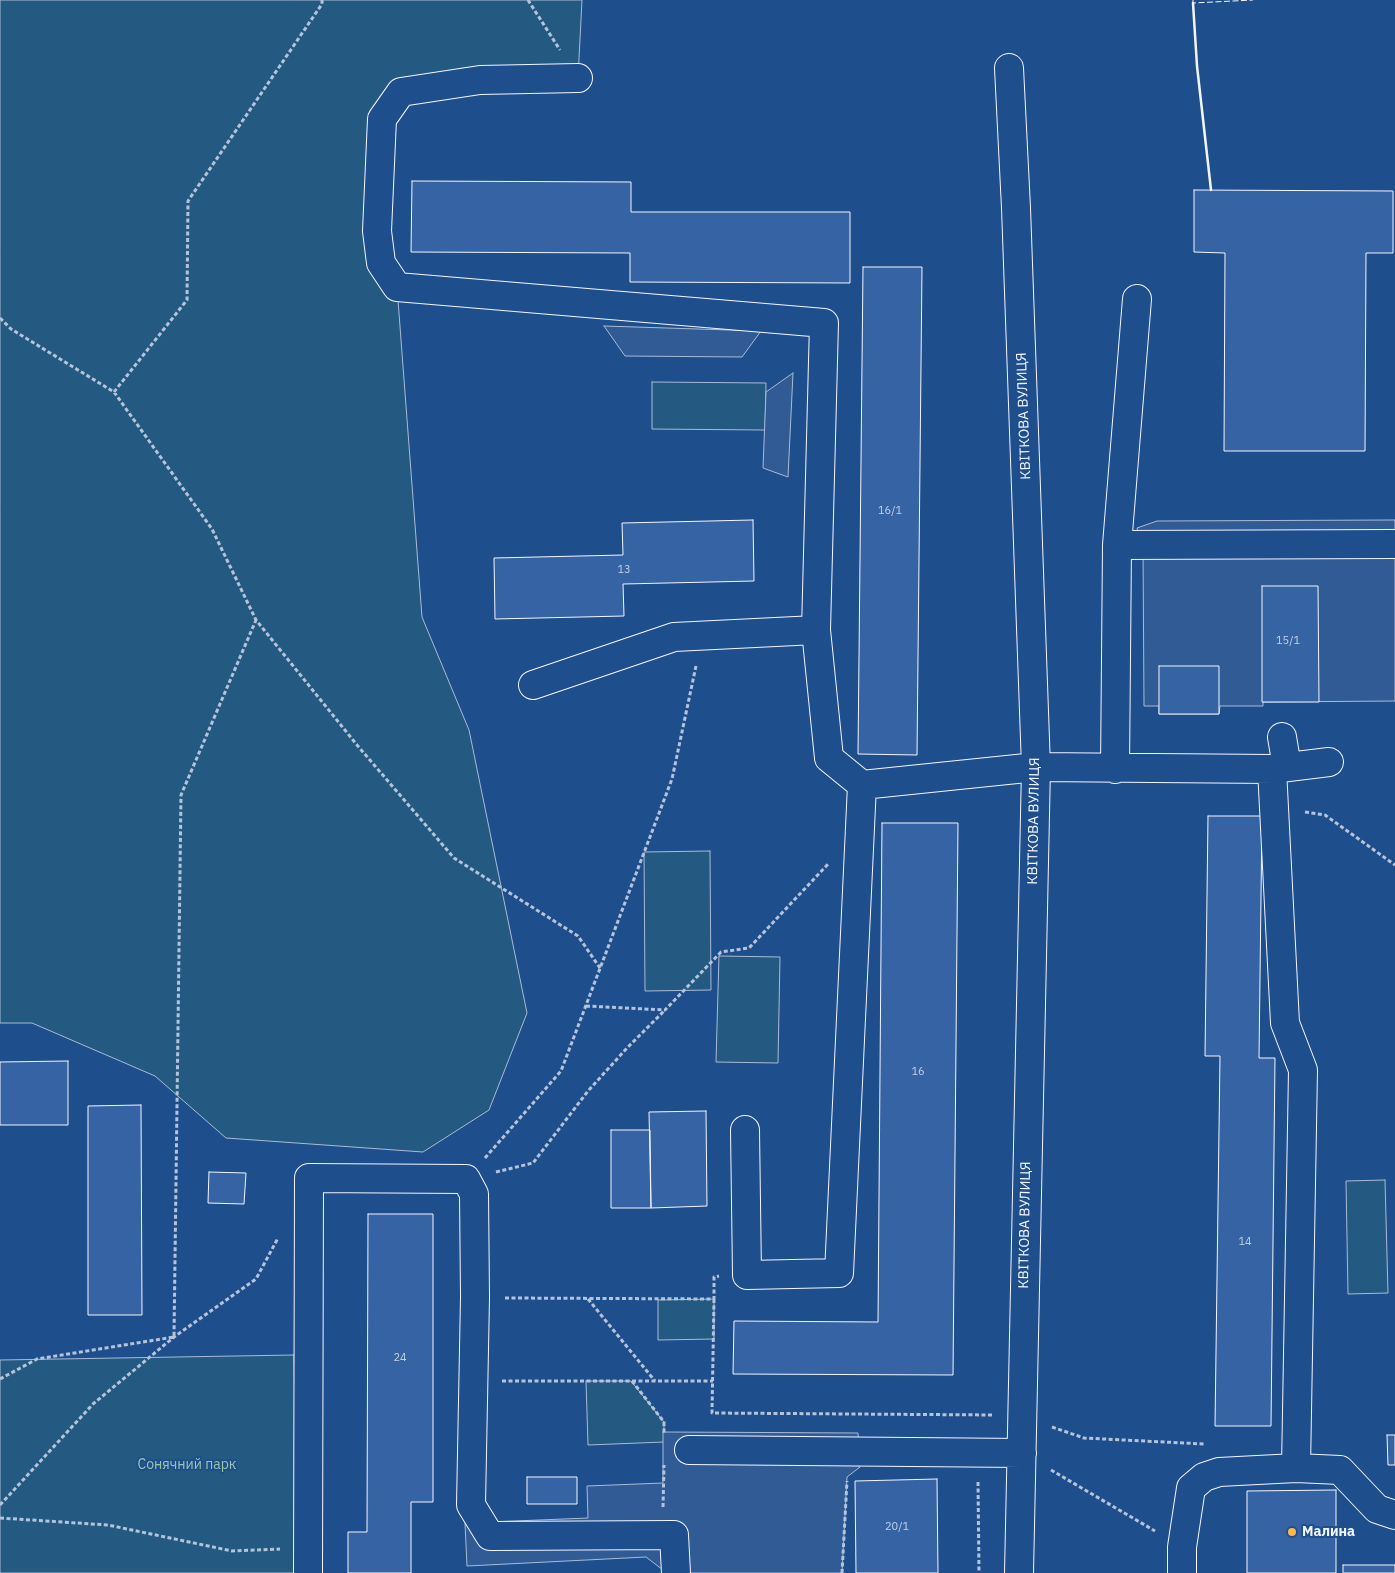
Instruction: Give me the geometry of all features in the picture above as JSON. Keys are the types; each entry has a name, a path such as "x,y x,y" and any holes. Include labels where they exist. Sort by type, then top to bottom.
{"street":[{"name":"КВІТКОВА ВУЛИЦЯ","path":"1009,68 1018,257 1036,767 1019,1573"},
{"path":"578,78 480,80 401,92 382,119 377,231 381,263 396,287 824,323 816,630 829,758 862,785 1036,767 1115,769 1279,768 1329,762"},
{"path":"1115,769 1117,545 1136,299"},
{"path":"1117,545 1395,544"},
{"path":"533,685 674,636 816,630"},
{"path":"1282,737 1274,806 1285,1023 1303,1070 1296,1468"},
{"path":"745,1130 747,1275 838,1273 858,831 862,785"},
{"path":"308,1560 310,1178 466,1179 474,1194 475,1297 471,1505 490,1536 674,1535 676,1573"},
{"path":"689,1450 1022,1454"},
{"path":"1182,1560 1190,1488 1204,1477 1219,1472 1296,1468 1340,1470 1377,1509 1395,1515"}],"path":[{"path":"114,392 187,300 188,201 322,4 322,0"},
{"path":"528,0 578,78"},
{"path":"0,318 11,329 114,392 212,528 256,620 357,746 454,858 578,936 600,968"},
{"path":"174,1338 181,795 256,620"},
{"path":"466,1179 561,1071 672,779 702,635"},
{"path":"1274,806 1325,815 1395,865"},
{"path":"466,1179 533,1163 588,1092 627,1048 721,952 749,948 858,831"},
{"path":"586,1006 665,1010"},
{"path":"0,1505 93,1404 174,1338 256,1279 278,1237"},
{"path":"747,1275 714,1277 712,1413 1021,1415 1084,1438 1208,1444"},
{"path":"475,1297 714,1299"},
{"path":"587,1298 656,1381"},
{"path":"0,1379 37,1359 174,1338"},
{"path":"473,1380 713,1381"},
{"path":"1022,1454 1182,1560"},
{"path":"842,1573 847,1477"},
{"path":"978,1477 978,1573"},
{"path":"0,1518 108,1525 232,1551 308,1560"}],"green space":[{"path":"0,0 582,0 578,78 401,92 382,119 377,231 397,287 422,617 469,730 527,1013 489,1110 423,1152 226,1138 155,1076 32,1023 0,1023"},
{"path":"652,382 766,383 765,430 652,429"},
{"path":"710,851 711,990 645,991 644,852"},
{"path":"719,956 780,957 778,1063 716,1062"},
{"path":"1385,1180 1388,1293 1348,1294 1346,1181"},
{"path":"714,1299 714,1339 658,1340 658,1300"},
{"name":"Сонячний парк","path":"294,1355 298,1573 0,1573 0,1360"},
{"path":"586,1381 631,1381 664,1422 664,1442 588,1445"}],"shaded area":[{"path":"604,326 761,331 742,357 625,356"},
{"path":"793,373 788,477 763,468 766,392"},
{"path":"1395,520 1395,701 1263,702 1263,706 1220,706 1219,714 1159,714 1159,706 1144,706 1143,549 1137,528 1157,521"},
{"path":"663,1432 858,1433 860,1467 847,1477 842,1573 667,1573 646,1557 467,1566 465,1523 588,1518 587,1486 663,1483"}],"building":[{"path":"412,181 631,182 631,212 850,212 850,283 630,282 630,253 411,252"},
{"path":"1194,190 1393,191 1393,253 1366,253 1365,451 1224,451 1225,253 1194,252"},
{"path":"863,267 922,267 917,755 858,754"},
{"path":"753,520 754,581 623,584 624,616 495,619 494,558 623,555 622,523"},
{"path":"1262,586 1318,586 1319,702 1262,702"},
{"path":"1159,666 1219,666 1219,714 1159,714"},
{"path":"1208,816 1262,816 1259,1058 1275,1058 1271,1426 1215,1426 1220,1056 1205,1056"},
{"path":"882,823 958,823 953,1375 733,1374 734,1321 878,1322"},
{"path":"68,1061 68,1125 0,1125 0,1062"},
{"path":"141,1105 142,1315 88,1315 88,1106"},
{"path":"706,1111 707,1206 651,1208 649,1112"},
{"path":"611,1130 650,1130 651,1208 611,1208"},
{"path":"209,1172 246,1173 244,1204 208,1203"},
{"path":"368,1214 433,1214 433,1502 411,1502 411,1573 348,1573 348,1532 367,1532"},
{"path":"1387,1435 1395,1435 1395,1465 1388,1465"},
{"path":"527,1477 577,1477 577,1504 527,1504"},
{"path":"937,1479 938,1573 856,1573 855,1481"},
{"name":"Малина","path":"1336,1490 1336,1573 1247,1573 1247,1491"},
{"path":"1343,1565 1395,1565 1395,1573 1343,1573"}],"fence":[{"path":"1193,0 1193,3 1253,0"}],"wall":[{"path":"1193,3 1197,66 1211,190"}],"place":[{"name":"Малина","path":"1292,1532"}]}
